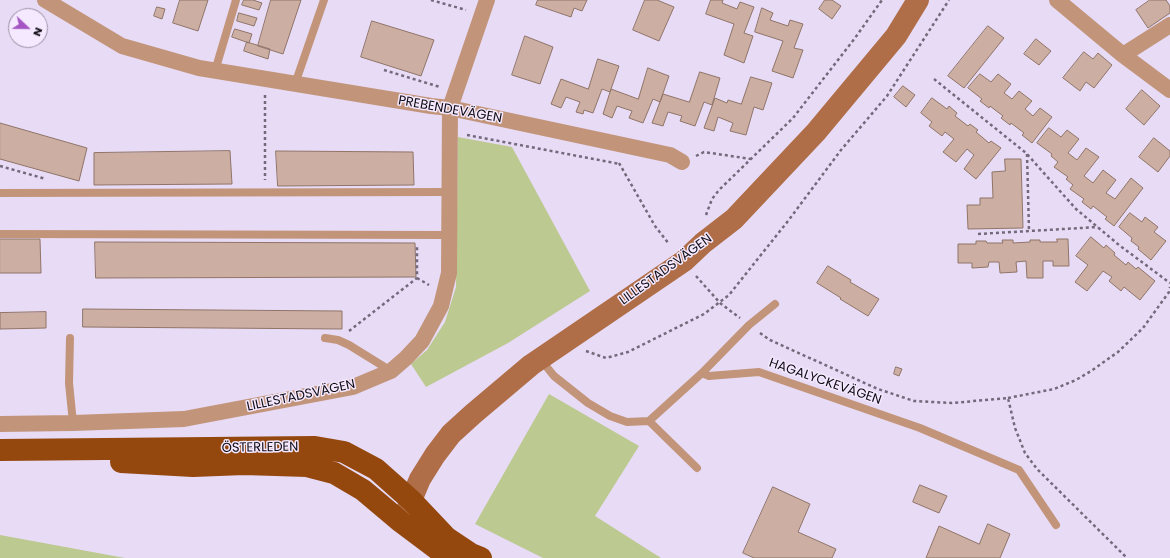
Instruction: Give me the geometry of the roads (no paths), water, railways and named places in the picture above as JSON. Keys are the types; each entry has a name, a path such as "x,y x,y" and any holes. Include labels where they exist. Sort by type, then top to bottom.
{"highway":[{"name":"ÖSTERLEDEN","path":"0,450 315,447 344,452 376,469 412,501 447,538 471,554 481,558"},
{"name":"ÖSTERLEDEN","path":"0,460 82,460 194,466 244,464 307,466 334,473 363,490 401,522 441,552 453,558"}],"main road":[{"name":"LILLESTADSVÄGEN","path":"401,522 412,501 420,479 435,455 451,434 531,366 684,261 703,243 734,219 816,132 896,36 918,0"}],"street":[{"name":"PREBENDEVÄGEN","path":"45,0 122,46 199,68 450,108 670,155 682,162"},
{"path":"1057,0 1123,55 1170,90"},
{"path":"450,108 485,8"},
{"path":"1123,55 1170,25"},
{"name":"LILLESTADSVÄGEN","path":"0,424 184,419 353,387 391,370 406,358 422,341 441,306 449,273 450,108"}],"lane":[{"path":"215,71 236,0"},
{"path":"295,84 324,0"},
{"path":"0,193 450,192"},
{"path":"0,234 449,235"},
{"path":"541,359 554,376 588,403 610,416 628,422 649,421 702,373 749,325 775,304"},
{"path":"70,338 69,383 74,423"},
{"path":"326,338 338,340 349,345 391,370"},
{"name":"HAGALYCKEVÄGEN","path":"702,373 709,376 759,372 920,428 1019,470 1056,524"},
{"path":"649,421 697,468"}]}
